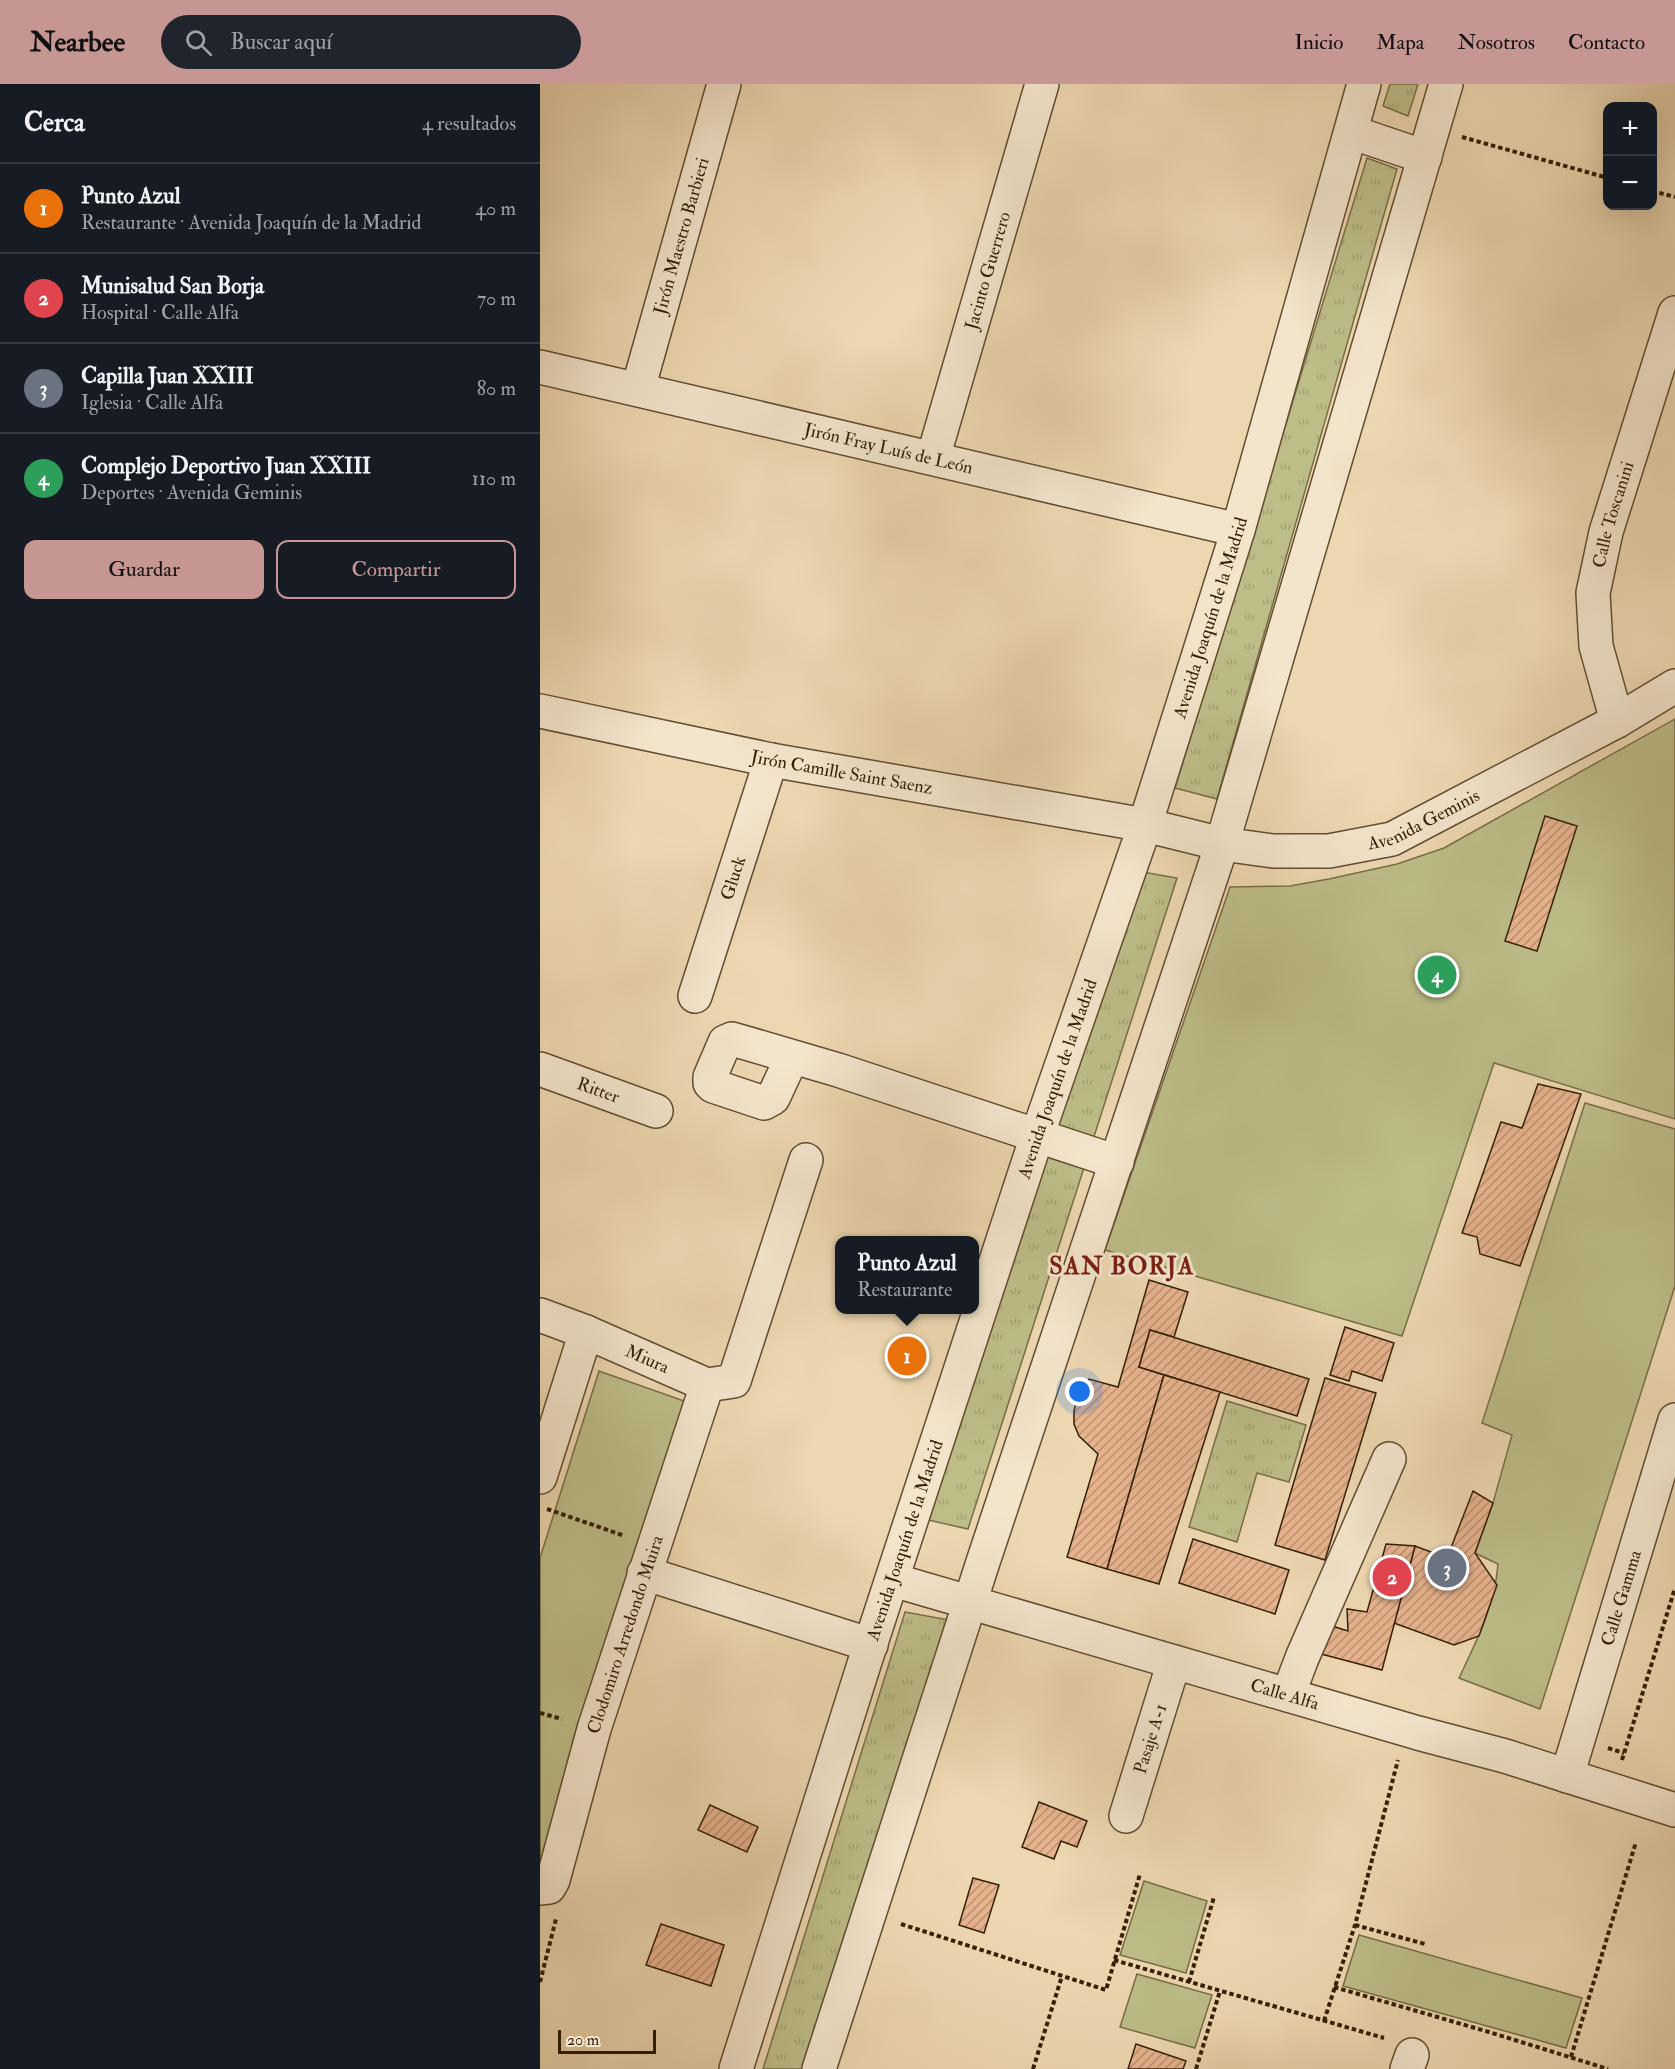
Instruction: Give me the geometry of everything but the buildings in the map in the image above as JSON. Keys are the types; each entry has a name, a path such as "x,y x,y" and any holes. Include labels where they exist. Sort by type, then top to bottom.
{"street":[{"name":"Jirón Maestro Barbieri","path":"638,389 724,84"},
{"name":"Jacinto Guerrero","path":"933,458 1042,84"},
{"name":"Avenida Joaquín de la Madrid","path":"736,2069 1037,1136 1145,825 1238,530 1364,84"},
{"path":"819,2069 969,1602 1222,844 1446,84"},
{"path":"1351,132 1429,143"},
{"name":"Calle Toscanini","path":"1617,721 1596,646 1593,593 1606,532 1674,319"},
{"name":"Jirón Fray Luís de León","path":"540,367 1238,530"},
{"name":"Avenida Geminis","path":"1145,825 1222,844 1273,851 1329,851 1392,839 1617,721 1675,686"},
{"name":"Jirón Camille Saint Saenz","path":"540,711 771,760 1145,825"},
{"name":"Gluck","path":"695,996 771,760"},
{"path":"792,1057 1117,1162"},
{"name":"Ritter","path":"540,1069 656,1111"},
{"path":"707,1384 734,1381 806,1160"},
{"name":"Miura","path":"540,1315 586,1332 707,1384"},
{"path":"540,1477 586,1332"},
{"name":"Clodomiro Arredondo Muira","path":"545,1887 553,1880 594,1729 707,1384"},
{"name":"Calle Gamma","path":"1566,1776 1675,1420"},
{"path":"1288,1695 1389,1459"},
{"path":"649,1559 871,1645"},
{"name":"Calle Alfa","path":"893,1580 1566,1776 1675,1810"},
{"name":"Pasaje A-1","path":"1126,1816 1174,1662"}],"path":[{"path":"1429,143 1603,177"},
{"path":"1657,192 1675,197"},
{"path":"540,1507 649,1559"},
{"path":"1620,1768 1675,1588"},
{"path":"1324,2021 1355,1925 1398,1759"},
{"path":"1570,2057 1636,1842"},
{"path":"891,1921 1106,1990 1140,1874"},
{"path":"1189,1982 1214,1897"},
{"path":"1355,1925 1425,1944"},
{"path":"1114,1960 1324,2021 1405,2055"},
{"path":"1033,2069 1062,1976"},
{"path":"1334,1987 1608,2069"},
{"path":"1196,2069 1220,1991"}],"green space":[{"path":"1390,84 1418,84 1408,116 1383,106"},
{"path":"1367,158 1397,169 1217,799 1175,788"},
{"path":"1675,719 1675,1119 1494,1063 1402,1336 1105,1250 1230,887 1290,886 1329,879 1397,864 1444,848"},
{"path":"1137,871 1177,878 968,1529 928,1520"},
{"path":"1585,1103 1675,1129 1675,1286 1540,1709 1459,1678 1484,1623 1493,1594 1498,1564 1475,1553 1493,1503 1512,1435 1482,1423"},
{"path":"599,1371 684,1401 540,1862 540,1558"},
{"path":"1227,1401 1306,1425 1289,1482 1257,1473 1237,1542 1189,1527"},
{"path":"905,1612 949,1620 805,2069 763,2069"},
{"path":"1144,1881 1207,1901 1186,1973 1120,1955"},
{"path":"1359,1935 1582,1998 1566,2048 1343,1986"},
{"path":"1137,1974 1212,1995 1195,2048 1120,2027"}],"place":[{"name":"Complejo Deportivo Juan XXIII","path":"1437,975"},
{"name":"Punto Azul","path":"907,1356"},
{"name":"Capilla Juan XXIII","path":"1447,1568"},
{"name":"Munisalud San Borja","path":"1392,1577"}],"district":[{"name":"SAN BORJA","path":"1122,1266"}]}
